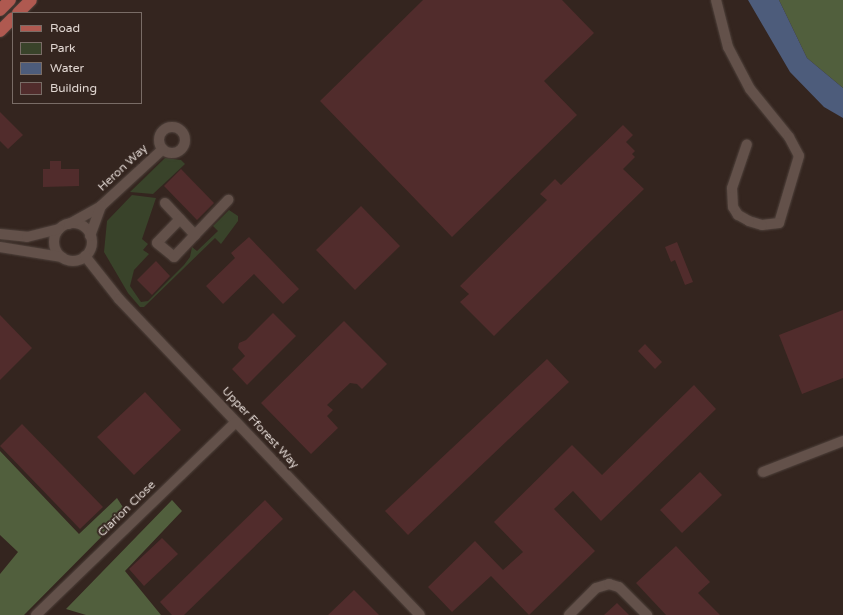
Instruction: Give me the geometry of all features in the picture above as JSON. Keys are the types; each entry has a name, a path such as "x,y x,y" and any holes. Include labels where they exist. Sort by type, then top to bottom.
{"main road":[{"path":"0,10 10,0"},
{"path":"19,12 31,0"},
{"path":"0,31 12,19"}],"street":[{"path":"716,0 728,47 750,89 789,137 799,156 779,223 762,225 749,221 738,215 733,207 732,188 747,144"},
{"name":"Heron Way","path":"69,224 101,206 163,149"},
{"path":"180,219 157,243 161,248 174,257 228,200"},
{"path":"165,203 195,235"},
{"name":"Heron Way","path":"90,236 101,206"},
{"path":"0,234 27,237 59,229 69,224 80,225 90,236 90,247 85,256 74,261 0,247"},
{"path":"59,229 54,247 62,258"},
{"name":"Upper Fforest Way","path":"85,256 119,300 420,615"},
{"name":"Clarion Close","path":"36,615 236,422"},
{"path":"763,472 843,441"},
{"path":"569,615 596,588 609,584 619,587 647,615"}],"green space":[{"path":"779,0 843,0 843,88 807,58"},
{"path":"165,158 181,160 185,164 153,194 130,192"},
{"path":"132,195 156,198 142,239 148,244 143,250 149,254 134,270 130,286 141,302 148,301 184,265 190,257 192,247 197,251 218,231 213,226 229,210 238,216 238,221 221,244 215,238 144,307 140,307 128,293 104,252 107,221"},
{"path":"0,451 79,534 117,498 126,512 24,615 0,615 0,574 18,552 0,535"},
{"path":"172,500 182,511 125,571 161,615 86,615 66,609"}],"water":[{"path":"748,0 779,0 807,58 843,88 843,118 824,107 790,72"}],"building":[{"path":"423,0 562,0 594,33 544,81 577,115 452,237 320,101"},
{"path":"0,112 23,135 8,149 0,141"},
{"path":"623,125 633,135 626,142 635,151 632,154 635,157 623,169 644,189 494,336 460,302 469,294 460,286 547,200 540,194 555,179 561,185"},
{"path":"50,161 61,161 61,169 79,169 79,186 43,187 43,169 50,169"},
{"path":"181,169 214,203 197,220 164,186"},
{"path":"361,206 400,246 355,290 316,250"},
{"path":"249,237 299,289 283,304 254,274 223,304 206,286 235,258 231,253"},
{"path":"677,242 693,282 685,285 675,260 671,262 665,247"},
{"path":"156,261 170,276 152,295 137,280"},
{"path":"843,310 843,378 802,394 779,335"},
{"path":"273,313 296,336 247,385 232,369 245,356 238,348 239,343 246,340"},
{"path":"0,315 32,348 0,380"},
{"path":"344,321 387,364 362,389 357,384 350,383 327,405 333,410 327,416 338,428 311,454 261,403"},
{"path":"645,344 662,362 655,369 638,351"},
{"path":"547,359 569,382 408,535 385,511"},
{"path":"694,385 716,409 601,521 573,491 554,509 595,551 529,615 491,576 452,612 428,587 475,541 503,570 523,552 494,522 572,445 602,475"},
{"path":"145,392 181,430 134,475 97,437"},
{"path":"22,424 103,507 80,529 0,446"},
{"path":"700,472 722,495 682,533 660,510"},
{"path":"265,500 283,519 184,615 172,615 160,602"},
{"path":"162,538 178,554 144,586 129,569"},
{"path":"676,546 710,582 698,593 720,615 666,615 636,583"},
{"path":"354,590 379,615 328,615"},
{"path":"617,603 629,615 604,615"}]}
